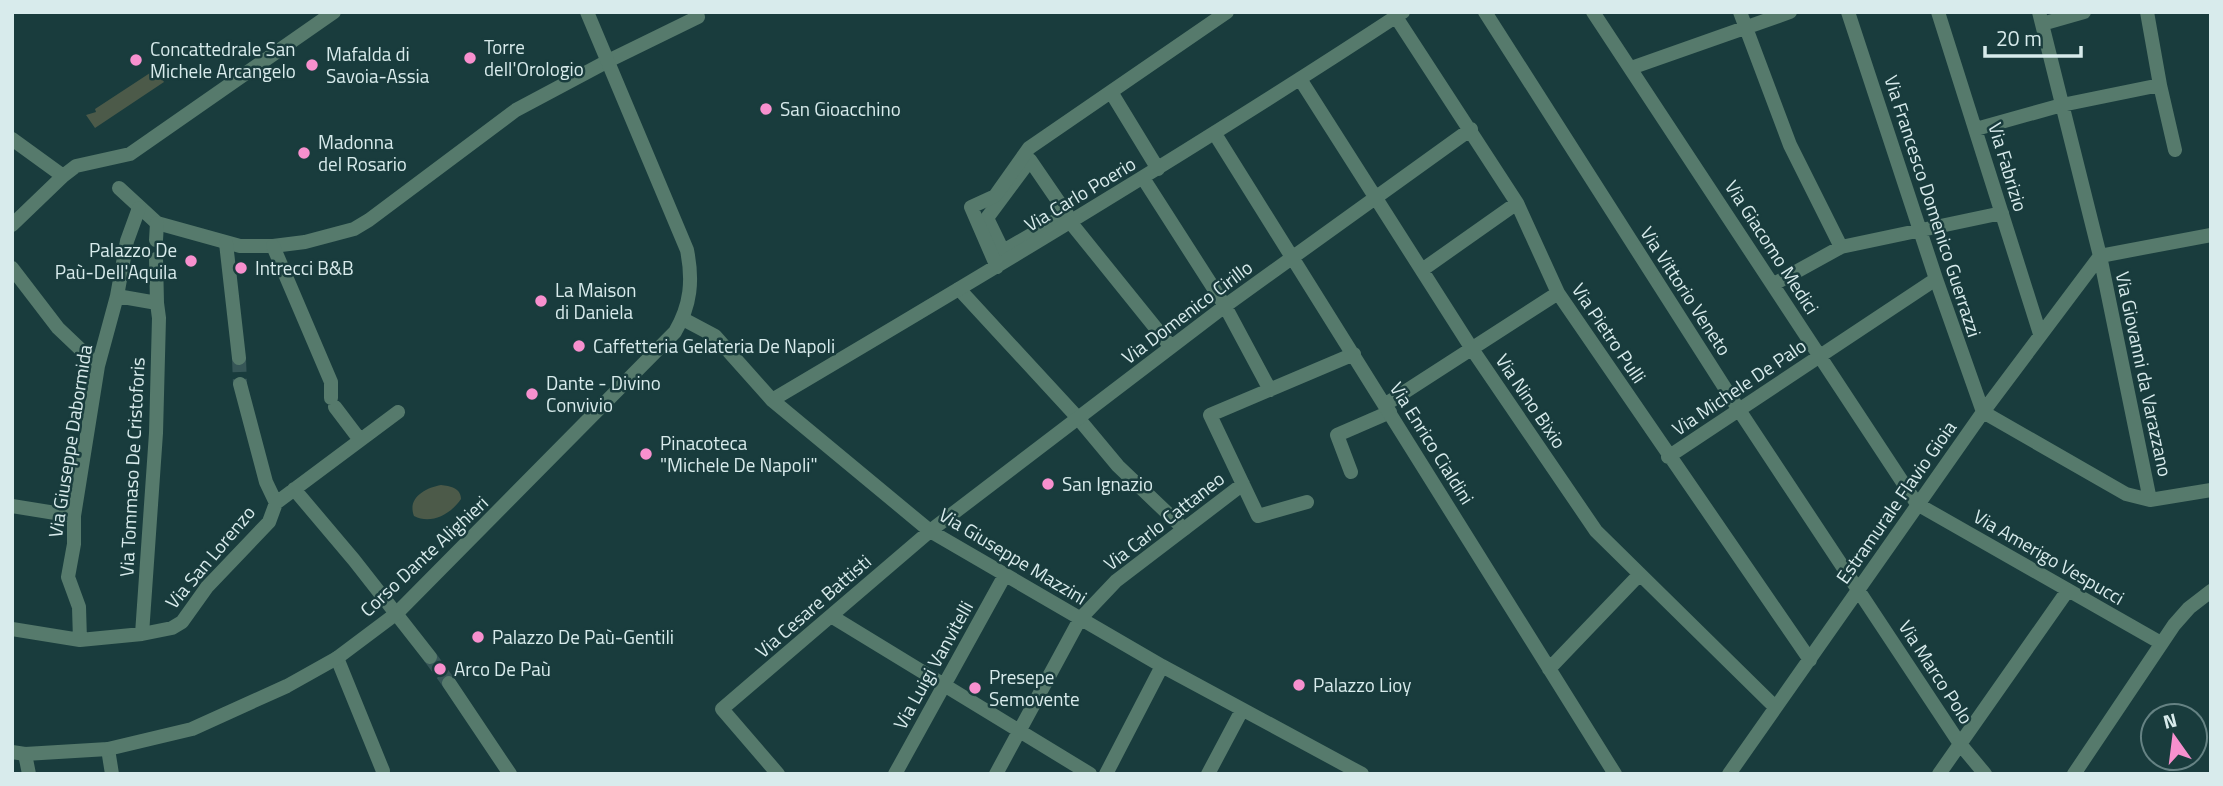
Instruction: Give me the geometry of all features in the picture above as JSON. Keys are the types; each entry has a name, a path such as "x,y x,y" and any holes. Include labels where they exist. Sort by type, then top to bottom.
{"street":[{"path":"307,12 315,25"},
{"path":"12,225 76,166 130,154 334,12"},
{"name":"Corso Dante Alighieri","path":"19,753 108,748 192,729 275,691 337,658 397,613 666,344 682,319 691,286 687,250 587,12"},
{"path":"119,188 157,223 226,243 273,246 305,242 354,229 516,110 698,17 696,12"},
{"path":"997,267 971,207 995,196 1029,148 1227,12"},
{"name":"Via Giacomo Medici","path":"1593,12 1917,504"},
{"path":"1740,12 1790,145 1841,247"},
{"path":"1631,68 1790,12"},
{"name":"Via Francesco Domenico Guerrazzi","path":"1849,12 1936,279 1983,412"},
{"name":"Via Fabrizio","path":"1938,12 2040,334"},
{"path":"2040,18 2084,12"},
{"path":"2147,12 2175,150"},
{"name":"Via Carlo Poerio","path":"772,400 997,267 1069,218 1143,178 1215,134 1399,14"},
{"name":"Via Pietro Pulli","path":"1399,14 1517,203 1558,293 1668,457 1810,660"},
{"name":"Via Vittorio Veneto","path":"1489,14 1739,410 1858,589"},
{"name":"Via Giovanni da Varazzano","path":"2040,18 2100,256 2150,500"},
{"name":"Via Nino Bixio","path":"1300,79 1472,349 1596,531 1775,707"},
{"path":"1976,129 2062,104 2160,85"},
{"path":"1111,92 1158,169"},
{"name":"Via Domenico Cirillo","path":"930,531 1081,422 1225,306 1471,129"},
{"name":"Via Enrico Cialdini","path":"1215,134 1615,774"},
{"path":"12,139 63,176"},
{"path":"1069,218 1003,251 987,218 1030,160 1069,218 1171,347"},
{"path":"1143,178 1225,306 1270,390"},
{"path":"1422,270 1517,203"},
{"name":"Via Giuseppe Dabormida","path":"80,640 79,607 68,578 74,544 74,516 98,366 117,296 127,241 139,208"},
{"path":"1774,284 1841,247 2002,213"},
{"path":"156,240 157,223"},
{"path":"2100,256 2211,235"},
{"path":"226,243 239,358"},
{"path":"273,246 331,382 333,403 360,440"},
{"name":"Estramurale Flavio Gioia","path":"1729,774 1917,504 2100,256"},
{"name":"Via Tommaso De Cristoforis","path":"142,634 156,433 159,318 156,259"},
{"path":"12,268 58,328 98,366"},
{"name":"Via Michele De Palo","path":"1668,457 1936,279"},
{"path":"959,289 1118,466 1184,529"},
{"path":"1351,472 1337,435 1388,408 1558,293"},
{"path":"117,296 157,303"},
{"name":"Via Giuseppe Mazzini","path":"682,319 715,336 772,400 930,531 1162,666 1362,774"},
{"path":"1307,502 1258,516 1210,415 1354,354"},
{"path":"240,384 266,482 276,503"},
{"name":"Via San Lorenzo","path":"12,629 80,640 172,628 182,622 207,587 269,522 276,503 398,412"},
{"path":"1983,412 2126,494 2150,500 2211,490"},
{"name":"Via Carlo Cattaneo","path":"996,774 1080,619 1141,555 1184,529 1243,484"},
{"path":"294,489 430,657"},
{"name":"Via Amerigo Vespucci","path":"1917,504 2161,643"},
{"path":"12,506 74,516"},
{"name":"Via Cesare Battisti","path":"773,772 722,709 930,531"},
{"name":"Via Luigi Vanvitelli","path":"895,774 1004,575"},
{"path":"1549,669 1639,575"},
{"name":"Via Marco Polo","path":"1858,589 1960,744 1985,774"},
{"path":"1939,774 2068,590"},
{"path":"2074,774 2161,643 2189,608 2211,591"},
{"path":"831,616 1090,774"},
{"path":"337,658 383,771"},
{"path":"1106,774 1162,666"},
{"path":"449,683 510,774"},
{"path":"1208,774 1242,710"},
{"path":"108,748 112,774"},
{"path":"19,753 29,774"}],"green space":[{"path":"157,71 164,82 95,128 86,115 96,112 95,109"},
{"path":"441,485 459,492 461,499 457,504 434,519 414,516 412,510 415,499 429,489"}],"tunnel":[{"path":"239,358 240,384"},
{"path":"430,657 449,683"}],"place":[{"name":"Torre dell'Orologio","path":"470,58"},
{"name":"Concattedrale San Michele Arcangelo","path":"136,60"},
{"name":"Mafalda di Savoia-Assia","path":"312,65"},
{"name":"San Gioacchino","path":"766,109"},
{"name":"Madonna del Rosario","path":"304,153"},
{"name":"Palazzo De Paù-Dell'Aquila","path":"191,261"},
{"name":"Intrecci B&B","path":"241,268"},
{"name":"La Maison di Daniela","path":"541,301"},
{"name":"Caffetteria Gelateria De Napoli","path":"579,346"},
{"name":"Dante - Divino Convivio","path":"532,394"},
{"name":"Pinacoteca \"Michele De Napoli\"","path":"646,454"},
{"name":"San Ignazio","path":"1048,484"},
{"name":"Palazzo De Paù-Gentili","path":"478,637"},
{"name":"Arco De Paù","path":"440,669"},
{"name":"Palazzo Lioy","path":"1299,685"},
{"name":"Presepe Semovente","path":"975,688"}]}
